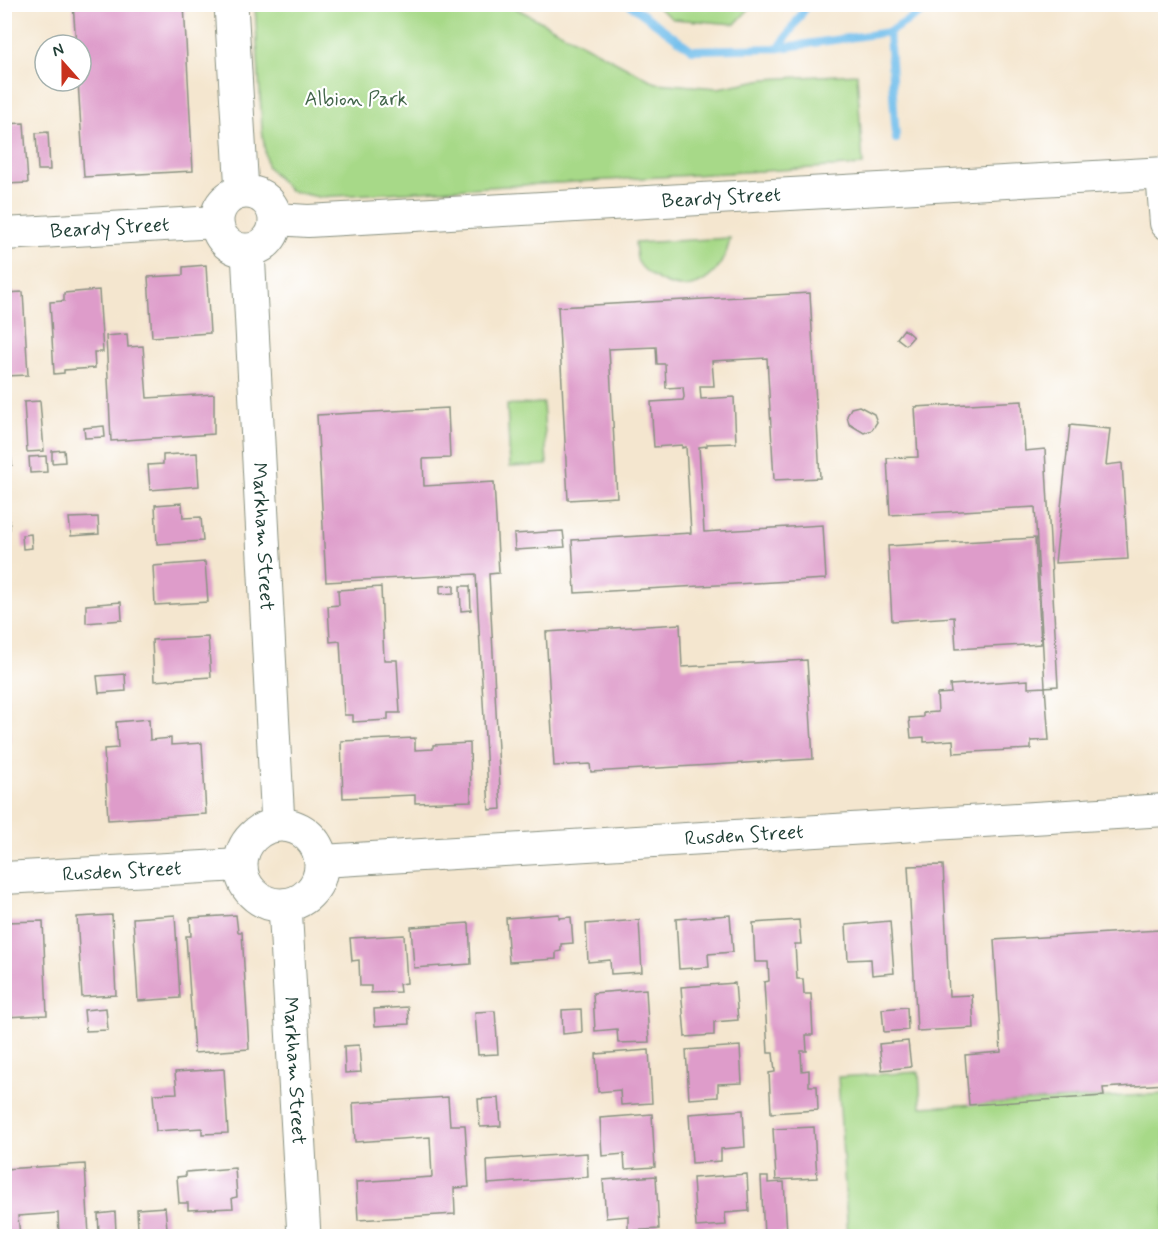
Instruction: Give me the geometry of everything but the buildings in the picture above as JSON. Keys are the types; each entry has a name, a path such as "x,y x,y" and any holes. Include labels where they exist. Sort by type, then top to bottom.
{"street":[{"path":"231,4 242,192"},
{"path":"1164,173 1166,223"},
{"name":"Beardy Street","path":"276,219 308,220 1164,173"},
{"path":"242,192 252,192 265,198 276,219 275,230 267,243 248,251 235,249 224,241 217,222 218,214 224,203 232,196 242,192"},
{"name":"Beardy Street","path":"4,234 217,222"},
{"name":"Markham Street","path":"248,251 278,824"},
{"name":"Rusden Street","path":"322,861 1166,810"},
{"path":"278,824 297,827 312,838 322,861 320,877 314,889 303,899 285,905 271,904 254,896 245,885 240,865 242,852 252,836 264,828 278,824"},
{"name":"Rusden Street","path":"4,878 240,865"},
{"name":"Markham Street","path":"285,905 304,1236"}],"green space":[{"name":"Albion Park","path":"255,5 510,5 656,83 718,88 765,79 857,74 863,165 319,197 290,191 267,166 262,129"},
{"path":"654,5 753,5 735,24 673,19"},
{"path":"730,238 727,251 714,272 706,280 696,285 684,287 659,280 645,270 637,260 635,243"},
{"path":"543,403 547,465 510,467 507,405"},
{"path":"919,1072 921,1107 1165,1094 1165,1236 848,1236 838,1077"}],"waterway":[{"path":"629,4 692,50 779,48 889,32 935,4"},
{"path":"779,48 808,4"},
{"path":"889,32 896,139"}]}
